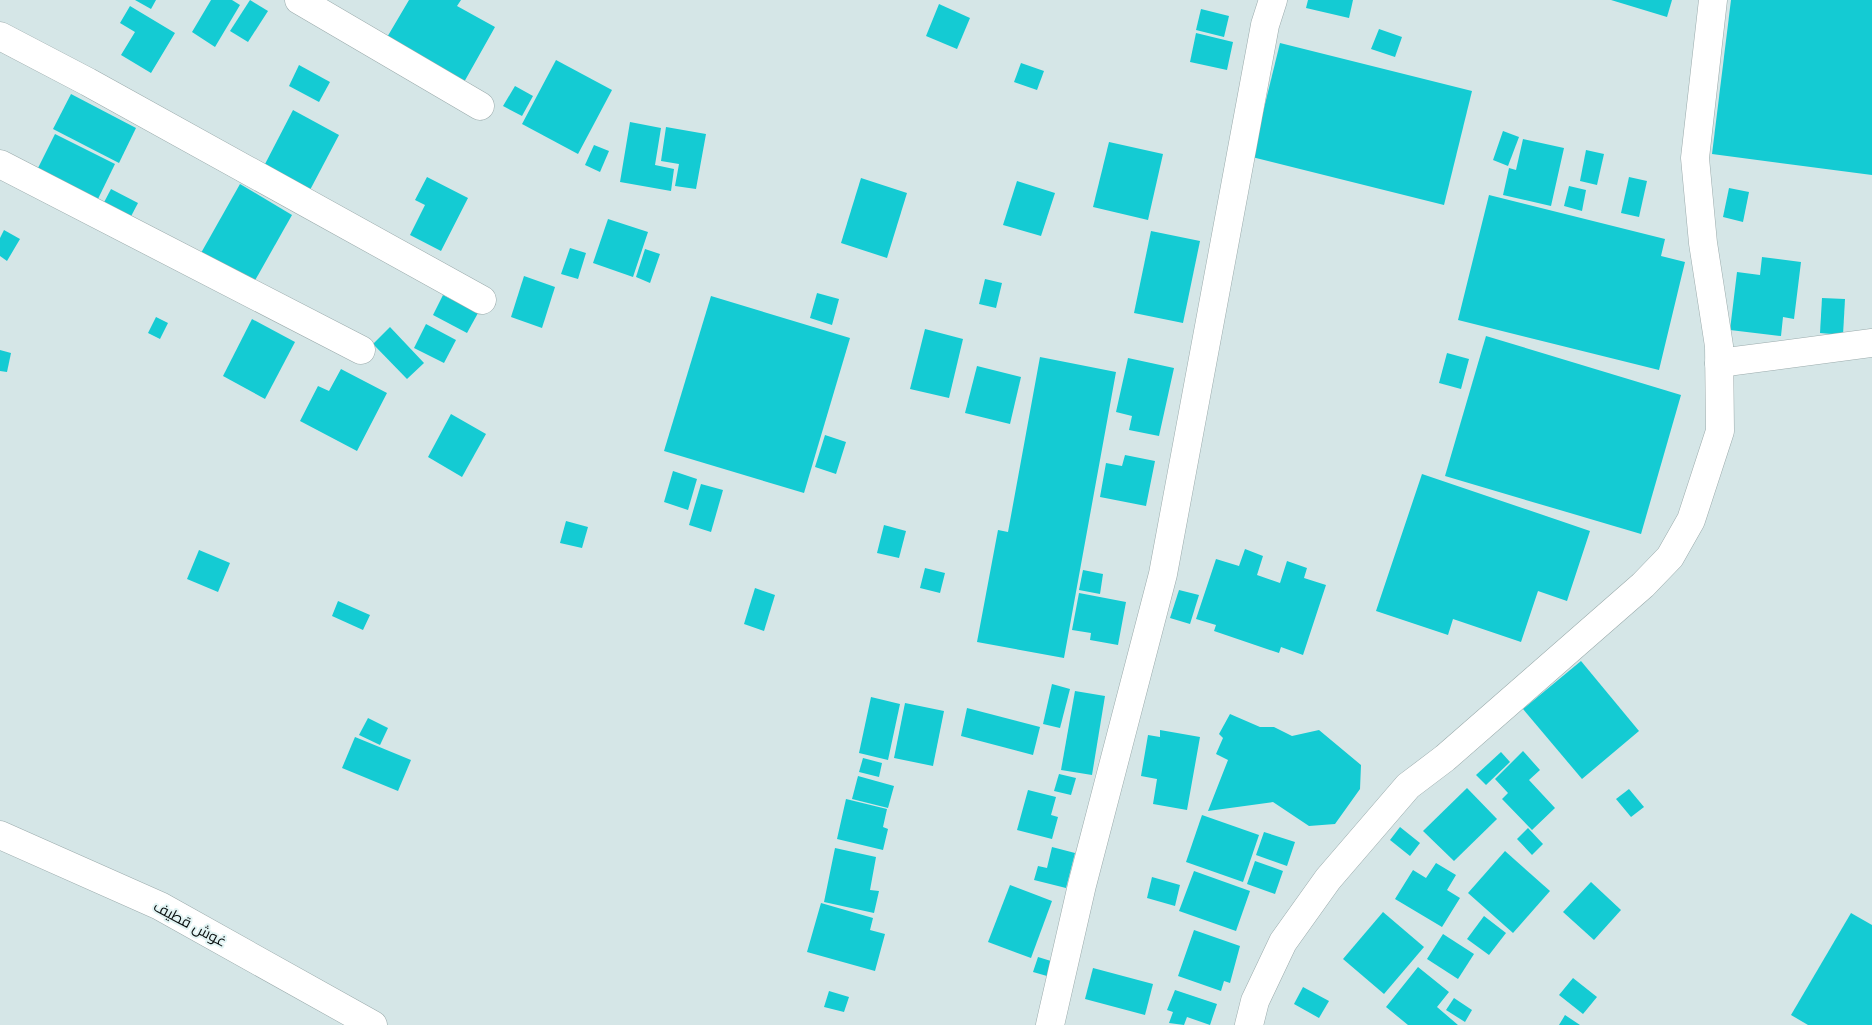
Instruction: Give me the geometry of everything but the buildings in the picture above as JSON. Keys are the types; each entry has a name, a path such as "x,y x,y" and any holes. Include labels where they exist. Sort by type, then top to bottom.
{"street":[{"path":"299,0 480,106"},
{"path":"1050,1025 1082,885 1163,574 1265,25 1273,0"},
{"path":"1249,1025 1255,1001 1283,942 1328,880 1408,786 1445,758 1628,598 1670,557 1691,520 1720,431 1719,364 1695,158 1713,0"},
{"path":"0,36 88,82 482,300"},
{"path":"0,164 361,350"},
{"path":"1719,364 1872,343"},
{"name":"غوش قطيف","path":"0,835 160,906 373,1025"}]}
